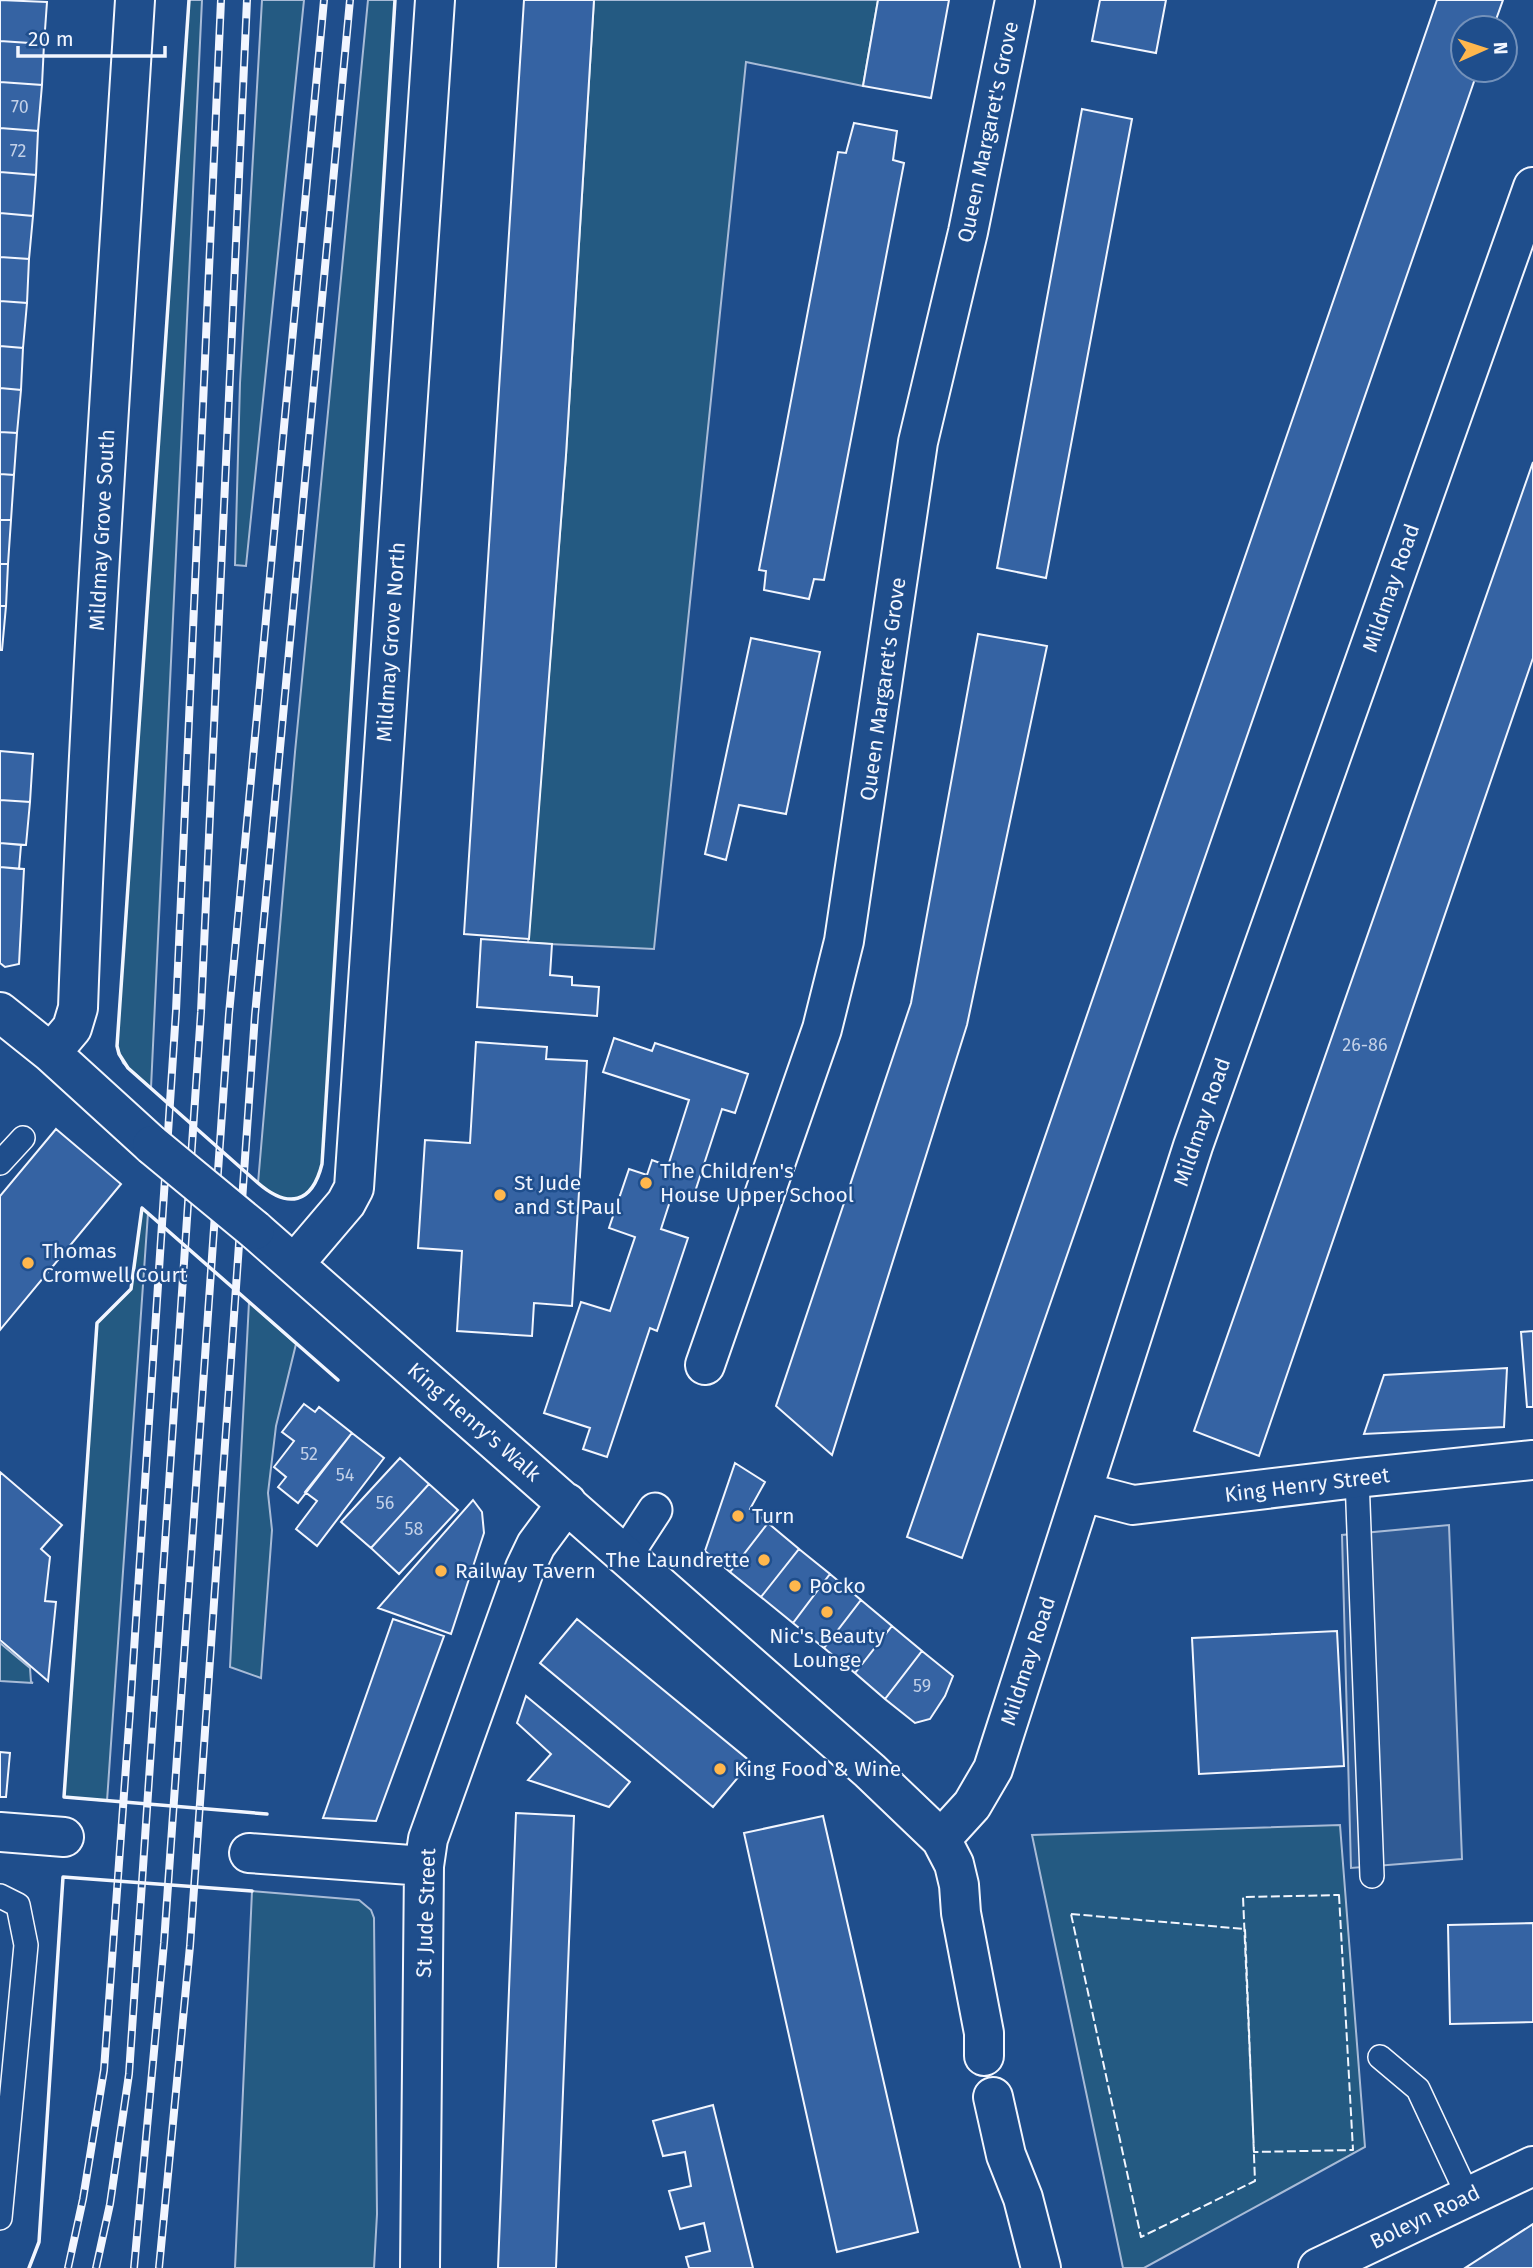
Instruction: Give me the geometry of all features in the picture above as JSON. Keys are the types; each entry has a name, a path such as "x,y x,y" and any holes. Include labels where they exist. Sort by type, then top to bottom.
{"street":[{"name":"Mildmay Grove South","path":"51,1053 72,1028 78,1008 83,862 135,0"},
{"name":"Mildmay Grove North","path":"294,1264 346,1203 354,1188 435,0"},
{"name":"Queen Margaret's Grove","path":"705,1365 822,1029 844,941 918,442 968,232 1015,0"},
{"name":"Mildmay Road","path":"941,1839 972,1805 993,1769 1193,1146 1533,187"},
{"name":"King Henry's Walk","path":"0,1012 51,1053 152,1146 255,1230 567,1503 870,1770 941,1839"},
{"name":"King Henry Street","path":"1083,1492 1133,1506 1357,1478 1533,1460"},
{"name":"St Jude Street","path":"421,2268 424,1866 428,1839 525,1568 536,1545 567,1503"},
{"path":"625,1556 655,1510"},
{"path":"0,1832 64,1838"},
{"path":"941,1839 954,1864 959,1885 961,1913 984,2033 984,2056"},
{"path":"249,1853 424,1866"},
{"path":"993,2097 1006,2155 1023,2198 1041,2268"},
{"name":"Boleyn Road","path":"1318,2268 1533,2166"}],"lane":[{"path":"0,1163 23,1138"},
{"path":"1357,1478 1372,1876"},
{"path":"0,1896 18,1905 26,1945 0,2218"},
{"path":"1380,2057 1418,2089 1468,2196"}],"shaded area":[{"path":"189,0 202,0 151,1088 123,1063 117,1046"},
{"path":"262,0 304,0 246,566 235,565 240,383"},
{"path":"368,0 395,0 322,1164 312,1188 298,1198 289,1199 279,1197 258,1183 295,752"},
{"path":"594,0 878,0 863,86 746,62 654,949 528,943 566,455"},
{"path":"142,1208 148,1213 107,1801 64,1797 97,1323 131,1289"},
{"path":"249,1302 296,1344 276,1426 268,1493 272,1530 261,1678 230,1667"},
{"path":"1449,1525 1462,1859 1351,1868 1342,1535"},
{"path":"0,1643 30,1668 33,1683 0,1681"},
{"path":"1340,1825 1365,2147 1144,2268 1123,2268 1032,1835"},
{"path":"252,1891 359,1900 371,1910 374,1918 377,2214 374,2268 235,2268"}],"building":[{"path":"0,0 47,2 44,44 0,41"},
{"path":"524,0 594,0 566,455 529,939 464,934"},
{"path":"878,0 949,0 931,98 863,86"},
{"path":"1100,0 1166,0 1156,53 1092,41"},
{"path":"1437,0 1503,0 1498,14 1449,14 1449,84 1473,84 962,1558 907,1537"},
{"path":"0,41 44,44 42,85 0,82"},
{"path":"0,82 42,85 38,131 0,128"},
{"path":"1082,109 1132,119 1046,578 997,568"},
{"path":"854,123 897,131 893,160 904,163 824,580 814,579 809,599 764,590 766,571 759,570 838,152 846,153"},
{"path":"0,128 38,131 36,175 0,172"},
{"path":"0,172 36,175 33,216 0,213"},
{"path":"0,213 33,216 29,259 0,257"},
{"path":"0,257 29,259 27,303 0,301"},
{"path":"0,301 27,303 23,348 0,346"},
{"path":"0,346 23,348 21,390 0,388"},
{"path":"0,388 21,390 17,433 0,432"},
{"path":"0,432 17,433 14,475 0,474"},
{"path":"1533,462 1533,658 1259,1456 1194,1431"},
{"path":"0,474 14,475 11,520 0,520"},
{"path":"0,520 11,520 8,564 0,564"},
{"path":"0,564 8,564 6,606 0,606"},
{"path":"0,606 6,606 2,650 0,650"},
{"path":"978,634 1047,646 967,1025 832,1455 776,1406 911,1003"},
{"path":"751,638 820,652 786,814 739,805 726,860 705,854"},
{"path":"0,751 33,754 30,802 0,800"},
{"path":"0,800 30,802 26,845 0,843"},
{"path":"0,843 21,845 19,869 0,867"},
{"path":"0,867 24,869 19,964 5,967 0,963"},
{"path":"481,939 552,944 550,975 572,977 572,985 599,987 597,1016 477,1007"},
{"path":"614,1038 652,1051 655,1043 748,1074 735,1113 722,1109 692,1201 672,1195 661,1229 688,1238 657,1331 650,1328 607,1457 583,1449 590,1428 544,1413 581,1302 610,1311 635,1237 609,1228 629,1169 647,1175 652,1160 668,1166 689,1100 603,1072"},
{"name":"St Jude and St Paul","path":"476,1042 547,1047 546,1059 587,1061 572,1306 534,1303 532,1336 457,1331 462,1251 418,1248 425,1140 470,1143"},
{"name":"Thomas Cromwell Court","path":"56,1129 121,1184 0,1330 0,1196"},
{"path":"1533,1331 1533,1407 1527,1407 1521,1332"},
{"path":"1507,1368 1504,1427 1364,1434 1384,1375"},
{"path":"304,1404 315,1412 319,1407 352,1433 298,1503 278,1487 286,1477 274,1467 294,1441 282,1432"},
{"path":"352,1433 384,1458 317,1546 296,1529 317,1501 305,1492"},
{"path":"400,1458 429,1484 371,1548 341,1522"},
{"name":"Turn","path":"735,1463 765,1482 750,1509 768,1523 730,1572 705,1551"},
{"path":"0,1472 62,1525 41,1549 50,1557 45,1601 56,1602 48,1681 0,1640"},
{"path":"429,1484 458,1510 399,1574 371,1548"},
{"name":"Railway Tavern","path":"473,1500 482,1512 484,1533 451,1634 378,1608"},
{"name":"The Laundrette","path":"768,1523 799,1549 761,1597 730,1572"},
{"name":"Pocko","path":"799,1549 830,1574 793,1623 761,1597"},
{"name":"Nic's Beauty Lounge","path":"830,1574 861,1600 824,1648 793,1623"},
{"path":"861,1600 892,1626 855,1673 824,1648"},
{"path":"393,1619 444,1636 376,1821 323,1818"},
{"path":"577,1619 751,1762 713,1807 540,1663"},
{"path":"892,1626 922,1651 885,1699 855,1673"},
{"path":"1337,1631 1344,1766 1199,1774 1192,1638"},
{"path":"922,1651 953,1676 945,1696 930,1719 915,1723 885,1699"},
{"path":"526,1696 630,1782 609,1807 528,1780 551,1754 517,1723"},
{"path":"0,1752 10,1753 6,1797 0,1797"},
{"path":"516,1813 574,1816 556,2268 498,2268"},
{"path":"823,1816 918,2232 837,2252 744,1833"},
{"path":"1533,1923 1533,2022 1450,2024 1448,1925"},
{"path":"713,2105 753,2268 689,2268 686,2257 710,2251 704,2223 680,2229 669,2191 691,2186 685,2152 663,2156 653,2121"},
{"path":"1533,2224 1533,2268 1465,2268"}],"railway":[{"path":"68,2268 83,2199 104,2070 130,1711 176,1011 221,0"},
{"path":"96,2268 110,2204 129,2074 201,1012 247,0"},
{"path":"134,2268 164,1943 229,1014 324,0"},
{"path":"159,2268 190,1946 255,1015 350,0"}],"fence":[{"path":"1339,1895 1353,2150 1254,2152 1243,1897 1339,1895"},
{"path":"1071,1914 1245,1929 1255,2181 1141,2237 1071,1914"}],"wall":[{"path":"189,0 117,1046 128,1068 258,1183 279,1197 289,1199 298,1198 312,1188 322,1164 395,0"},
{"path":"267,1814 64,1797 97,1323 131,1289 142,1208 338,1380"},
{"path":"29,2268 39,2242 63,1877 252,1891"}],"place":[{"name":"The Children's House Upper School","path":"646,1183"},
{"name":"St Jude and St Paul","path":"500,1195"},
{"name":"Thomas Cromwell Court","path":"28,1263"},
{"name":"Turn","path":"738,1516"},
{"name":"The Laundrette","path":"764,1560"},
{"name":"Railway Tavern","path":"441,1571"},
{"name":"Pocko","path":"795,1586"},
{"name":"Nic's Beauty Lounge","path":"827,1612"},
{"name":"King Food & Wine","path":"720,1769"}]}
